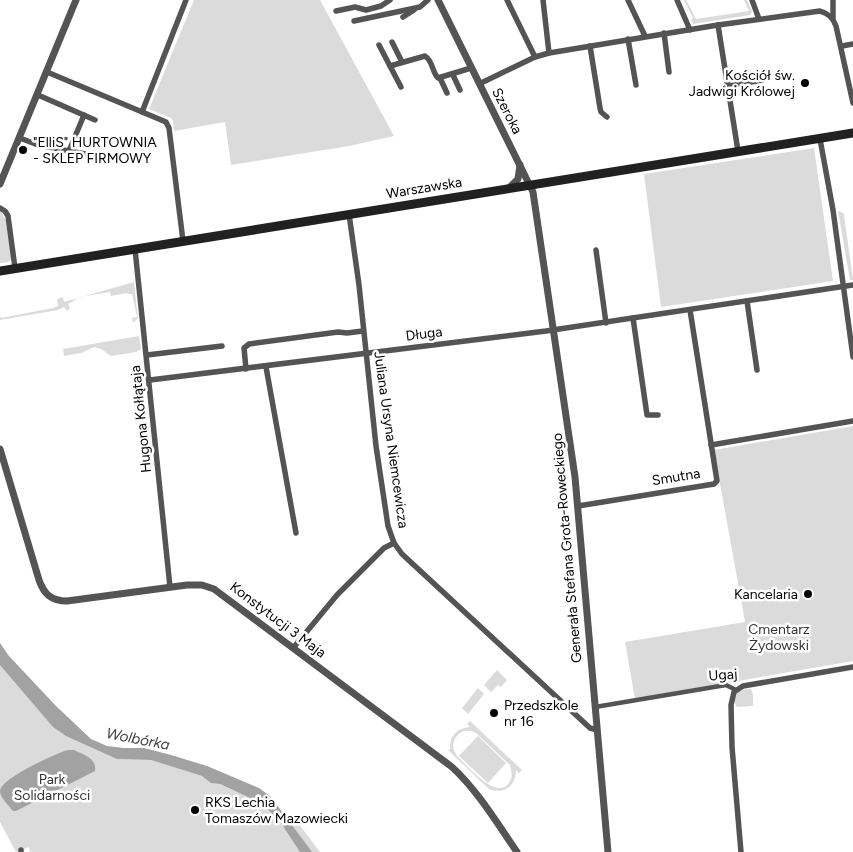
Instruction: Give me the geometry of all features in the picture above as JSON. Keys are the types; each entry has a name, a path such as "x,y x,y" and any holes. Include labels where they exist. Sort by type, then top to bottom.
{"main road":[{"name":"Warszawska","path":"0,271 853,133"}],"street":[{"path":"0,184 48,72 76,0"},
{"path":"142,112 186,0"},
{"path":"336,11 355,7 366,10 381,6 390,0"},
{"path":"403,17 428,0"},
{"name":"Szeroka","path":"438,0 530,185"},
{"path":"507,0 535,57"},
{"path":"544,0 549,53"},
{"path":"628,0 645,36"},
{"path":"677,0 690,30"},
{"path":"752,0 759,19"},
{"path":"820,11 833,0"},
{"path":"833,0 833,18 851,82 853,103"},
{"path":"354,21 420,7"},
{"path":"479,84 535,57 549,53 664,33 820,11 827,13 833,18"},
{"path":"718,25 738,151"},
{"path":"664,33 670,72"},
{"path":"628,39 636,85"},
{"path":"392,42 402,62"},
{"path":"842,46 853,44"},
{"path":"379,45 401,87"},
{"path":"590,46 600,108 601,112 607,117"},
{"path":"390,66 425,56 430,61 436,77 440,78 447,93"},
{"path":"440,78 472,68"},
{"path":"48,72 162,120 168,126 183,241"},
{"path":"453,75 460,90"},
{"path":"728,86 763,80"},
{"path":"38,95 95,120"},
{"path":"69,151 84,115"},
{"path":"20,138 38,146 91,155"},
{"path":"820,138 833,210 853,357"},
{"path":"508,188 518,179 520,165"},
{"name":"Generała Stefana Grota-Roweckiego","path":"530,185 535,203 554,330 578,506 608,852"},
{"path":"0,208 8,216 15,268"},
{"name":"Juliana Ursyna Niemcewicza","path":"349,214 388,526 394,543 402,554 590,728 597,730"},
{"name":"Hugona Kołłątaja","path":"135,249 170,587"},
{"path":"596,250 606,323"},
{"name":"Długa","path":"150,380 606,323 853,285"},
{"path":"747,301 757,370"},
{"path":"690,310 711,445 853,421"},
{"path":"633,318 647,415 658,415"},
{"path":"246,369 244,348 249,344 338,332 363,331"},
{"path":"147,355 222,346"},
{"path":"266,367 296,533"},
{"name":"Smutna","path":"578,506 714,484 717,478 711,445"},
{"name":"Konstytucji 3 Maja","path":"0,449 39,580 48,596 55,600 67,601 195,584 214,588 452,767 488,810 517,852"},
{"path":"294,648 337,595 384,548 394,543"},
{"name":"Ugaj","path":"595,706 726,685 736,690 743,686 853,667"},
{"path":"736,690 731,699 732,747 741,852"}],"green space":[{"path":"194,0 320,0 394,136 349,146 231,165 225,122 174,131 171,118 149,109"},
{"path":"684,0 686,0 696,19 749,11 744,0 747,0 752,12 750,15 693,24 691,20 693,18"},
{"path":"814,148 833,281 661,307 644,174"},
{"path":"0,211 6,220 12,259 9,262 0,263"},
{"path":"838,211 844,215 853,280 850,280"},
{"path":"134,282 138,318 133,323 132,318 137,317 132,294 111,296 110,292 84,296"},
{"path":"63,297 64,302 79,298 68,304 70,308 67,311 64,307 58,310 0,320 0,316 1,318 53,308 58,306 57,299"},
{"path":"139,336 141,349 136,352 111,356 101,349 94,347 81,353 64,356 63,349"},
{"name":"Cmentarz Żydowski","path":"853,426 853,661 635,699 625,642 745,622 714,450"},
{"name":"Park Solidarności","path":"0,662 44,715 117,759 152,760 202,776 263,804 285,829 295,819 320,852 30,852 29,847 16,852 0,822"},
{"path":"497,670 507,680 501,687 498,685 491,692 484,685"},
{"path":"478,688 484,694 468,714 462,708"},
{"path":"751,689 753,694 753,706 737,707 734,700 736,695 738,692"},
{"path":"470,721 522,770 519,773 516,770 514,781 508,788 500,791 489,789 447,749 450,750 452,737 457,731 470,727 467,724","holes":["464,731 476,733 510,765 512,776 507,785 501,788 493,787 477,776 457,756 453,745 455,738"]},
{"path":"478,736 506,763 488,783 459,756"}],"shaded area":[{"path":"0,643 9,656 56,706 91,739 107,746 144,748 171,755 207,766 259,788 271,797 312,852 300,852 283,826 263,804 220,784 211,783 202,776 151,760 117,759 66,736 53,727 0,665"},
{"path":"74,750 92,760 95,771 16,811 13,811 1,796 2,786 17,774 64,751"}],"place":[{"name":"Kościół św. Jadwigi Królowej","path":"805,83"},
{"name":"\"ElliS\" HURTOWNIA - SKLEP FIRMOWY","path":"23,150"},
{"name":"Kancelaria","path":"808,594"},
{"name":"Przedszkole nr 16","path":"494,713"},
{"name":"RKS Lechia Tomaszów Mazowiecki","path":"195,810"}],"water label":[{"name":"Wolbórka","path":"138,739"}]}
